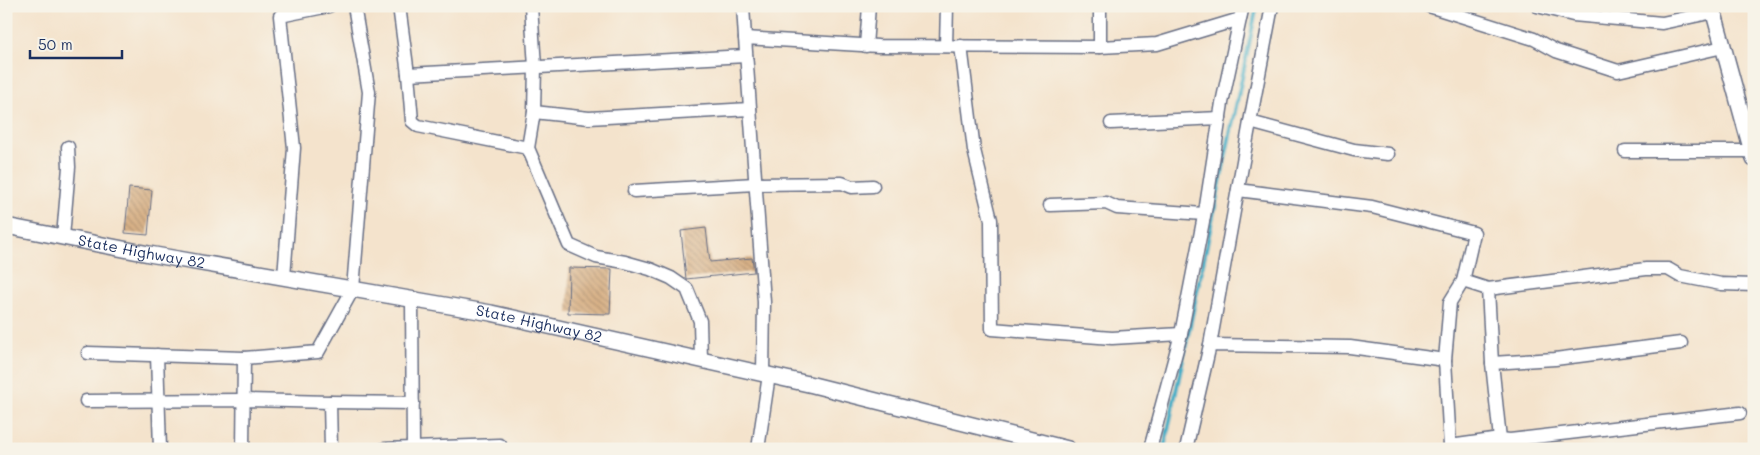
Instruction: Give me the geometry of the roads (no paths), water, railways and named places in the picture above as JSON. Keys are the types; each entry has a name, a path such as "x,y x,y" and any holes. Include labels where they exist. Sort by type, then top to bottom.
{"main road":[{"path":"1713,9 1753,155"},
{"name":"State Highway 82","path":"6,226 491,313 766,375 1034,445 1068,449"}],"street":[{"path":"284,277 294,148 280,16 329,6"},
{"path":"88,353 244,358 318,352 353,289 369,92 354,6"},
{"path":"399,6 412,121 418,126 528,148"},
{"path":"531,6 535,67 534,112 528,148 569,245 596,257 650,269 671,278 688,289 700,321 701,360"},
{"path":"743,6 764,302 766,375 758,449"},
{"path":"866,46 869,6"},
{"path":"946,46 947,6"},
{"path":"1100,6 1100,47"},
{"path":"1186,449 1210,344 1272,6"},
{"path":"1429,6 1534,39 1556,51 1618,71 1723,47"},
{"path":"1537,6 1573,15 1662,23 1713,9"},
{"path":"745,38 866,46 1100,47 1157,44 1241,12"},
{"path":"1150,449 1181,334 1241,12"},
{"path":"961,46 974,150 991,220 992,329 1112,338 1181,334"},
{"path":"408,74 746,56"},
{"path":"534,112 589,118 750,109"},
{"path":"1111,124 1220,118"},
{"path":"1250,122 1354,150 1388,154"},
{"path":"63,237 69,167 68,148"},
{"path":"1625,151 1753,155"},
{"path":"634,191 755,184 842,183 852,186 873,186"},
{"path":"1238,190 1372,207 1474,233 1464,282 1450,302 1444,360 1450,446 1500,438 1510,440 1740,412"},
{"path":"1050,204 1106,203 1117,208 1204,214"},
{"path":"1464,282 1488,289 1646,269 1668,270 1680,276 1721,284 1754,285"},
{"path":"1488,289 1492,363 1500,438"},
{"path":"412,300 413,448"},
{"path":"1492,363 1555,359 1681,343"},
{"path":"1210,344 1350,347 1444,360"},
{"path":"157,355 160,449"},
{"path":"243,449 244,358"},
{"path":"86,402 244,400 413,403"},
{"path":"330,402 331,449"},
{"path":"384,449 500,445 500,449"}],"waterway":[{"path":"1164,449 1257,6"}]}
